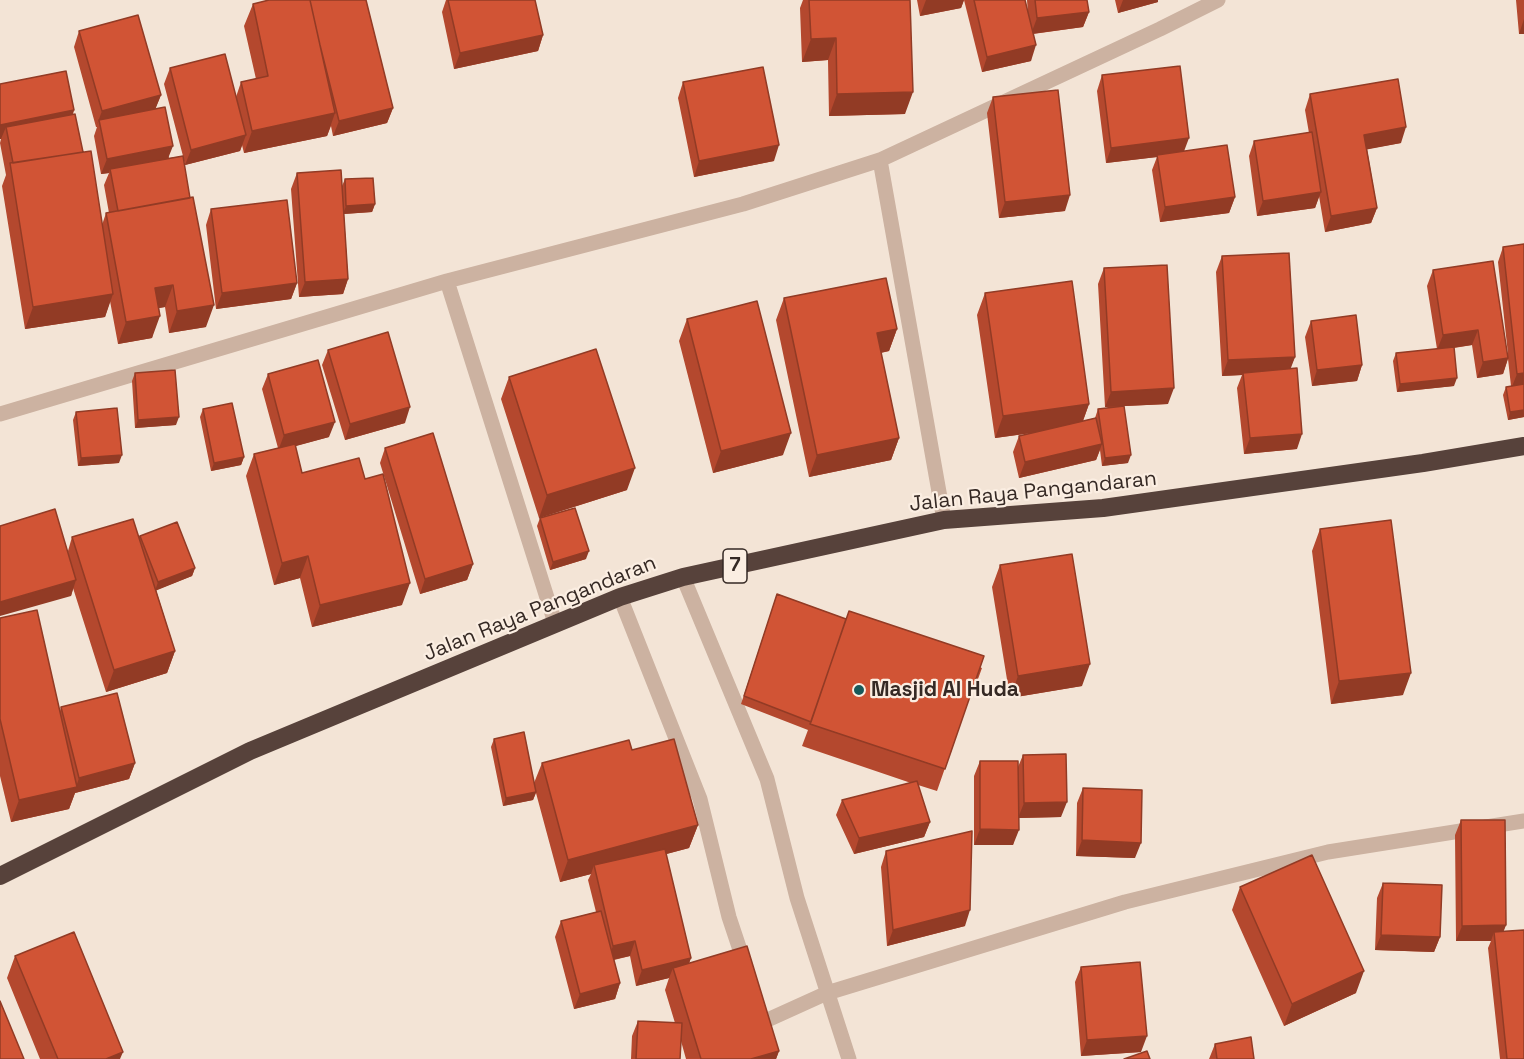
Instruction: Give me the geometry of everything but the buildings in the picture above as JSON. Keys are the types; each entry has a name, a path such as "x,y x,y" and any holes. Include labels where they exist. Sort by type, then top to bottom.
{"highway":[{"name":"Jalan Raya Pangandaran","path":"0,876 250,751 555,623 620,597 683,577 944,520 1103,508 1423,463 1524,446"}],"street":[{"path":"0,414 447,281 742,204 880,160 1161,29 1218,0"},
{"path":"880,160 944,520"},
{"path":"447,281 555,623"},
{"path":"683,577 767,778 797,898 849,1059"},
{"path":"620,597 700,799 729,916 750,980"},
{"path":"763,1022 827,993 1125,902 1328,852 1524,821"}],"place":[{"name":"Masjid Al Huda","path":"859,690"}]}
